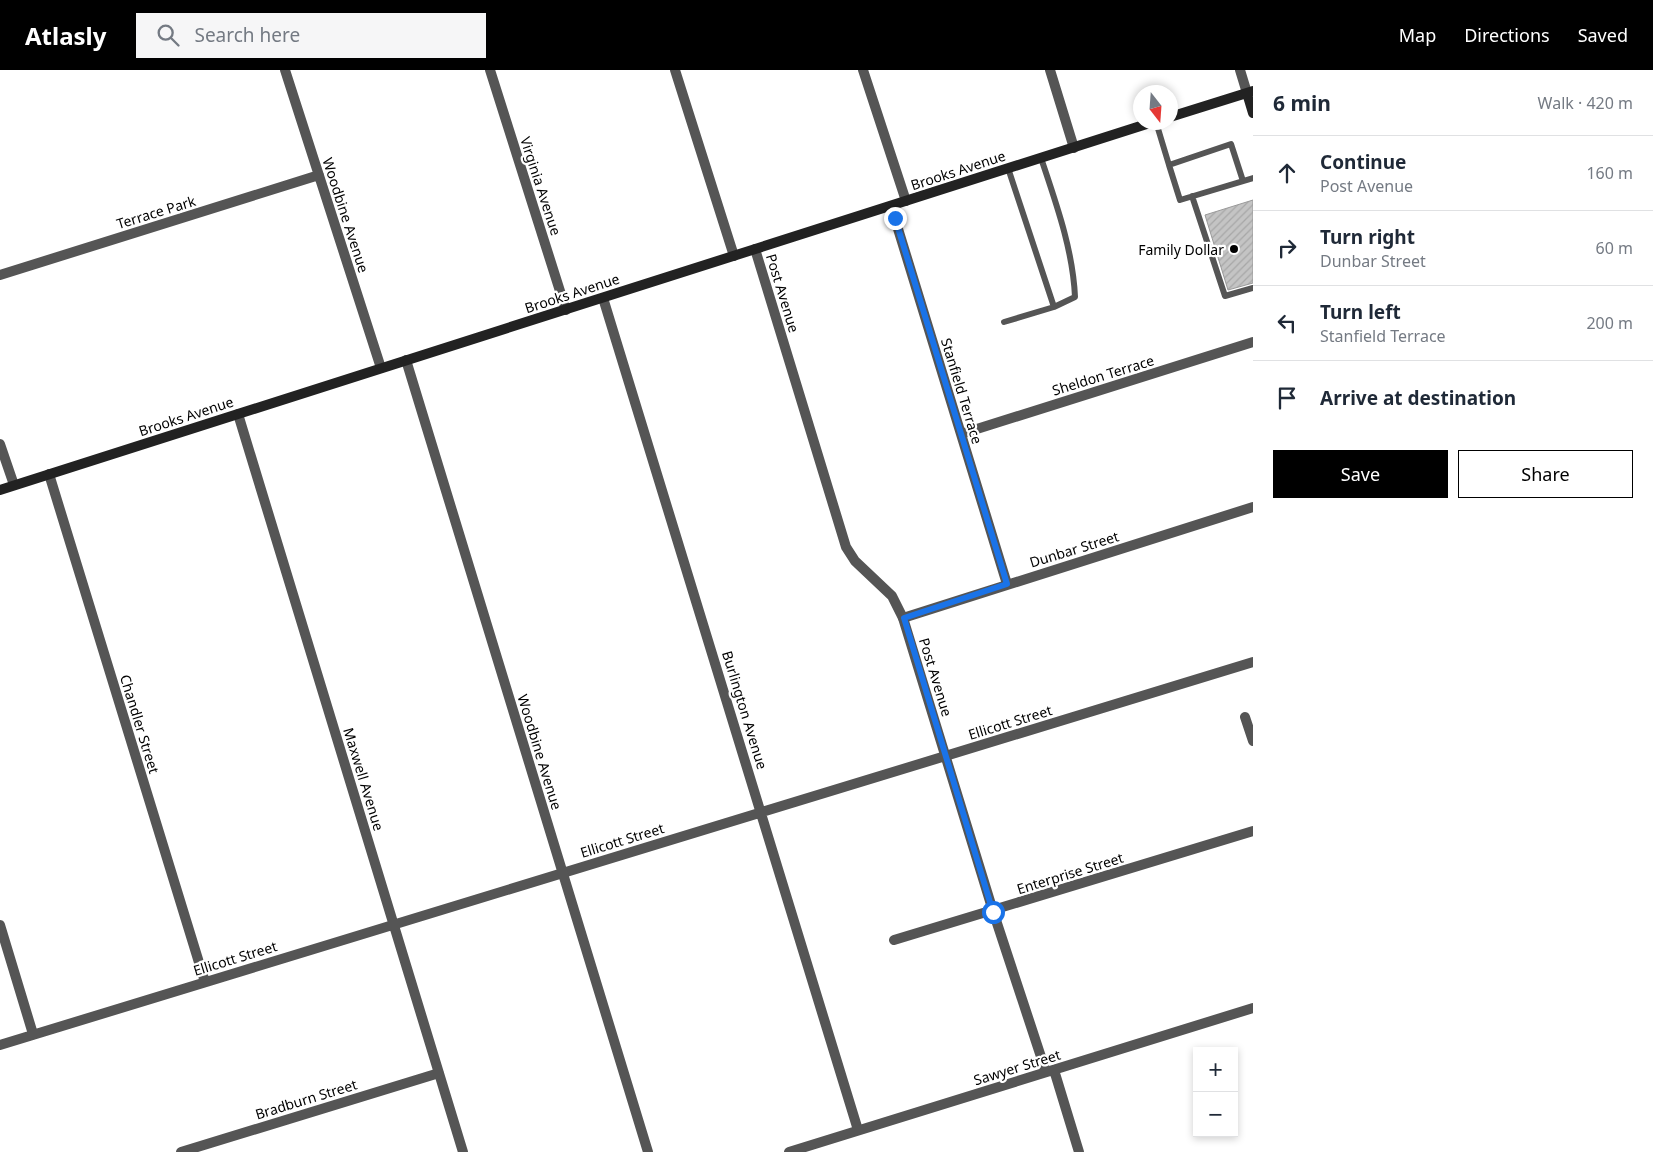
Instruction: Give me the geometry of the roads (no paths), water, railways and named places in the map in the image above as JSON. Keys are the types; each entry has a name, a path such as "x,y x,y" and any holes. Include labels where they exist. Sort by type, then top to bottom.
{"main road":[{"path":"1178,114 1250,92 1253,113"},
{"name":"Brooks Avenue","path":"0,490 1133,129"}],"street":[{"name":"Woodbine Avenue","path":"285,70 381,368"},
{"name":"Virginia Avenue","path":"490,70 566,310"},
{"path":"675,70 734,256"},
{"path":"863,70 906,201"},
{"path":"1050,70 1074,148"},
{"path":"1240,70 1250,92"},
{"name":"Terrace Park","path":"0,274 319,175"},
{"name":"Stanfield Terrace","path":"891,206 1007,584"},
{"name":"Post Avenue","path":"755,249 846,547 854,561 892,596 904,618 993,912 1079,1152"},
{"name":"Burlington Avenue","path":"603,298 858,1130"},
{"name":"Sheldon Terrace","path":"961,434 1253,342"},
{"name":"Woodbine Avenue","path":"406,360 648,1152"},
{"name":"Maxwell Avenue","path":"238,414 463,1152"},
{"path":"0,444 14,485"},
{"name":"Chandler Street","path":"49,474 205,982"},
{"name":"Dunbar Street","path":"904,618 1253,507"},
{"name":"Ellicott Street","path":"0,1045 1253,662"},
{"path":"1245,717 1253,741"},
{"name":"Enterprise Street","path":"894,940 993,912 1253,831"},
{"path":"0,925 33,1034"},
{"name":"Sawyer Street","path":"789,1152 1253,1008"},
{"name":"Bradburn Street","path":"181,1152 439,1073"}],"lane":[{"path":"1157,130 1180,200 1253,178"},
{"path":"1169,165 1231,144 1243,181"},
{"path":"1004,322 1054,307 1075,298 1074,272 1061,220 1041,158"},
{"path":"1008,168 1054,307"},
{"path":"1192,196 1224,296 1253,288"}],"place":[{"name":"Family Dollar","path":"1234,249"}]}
